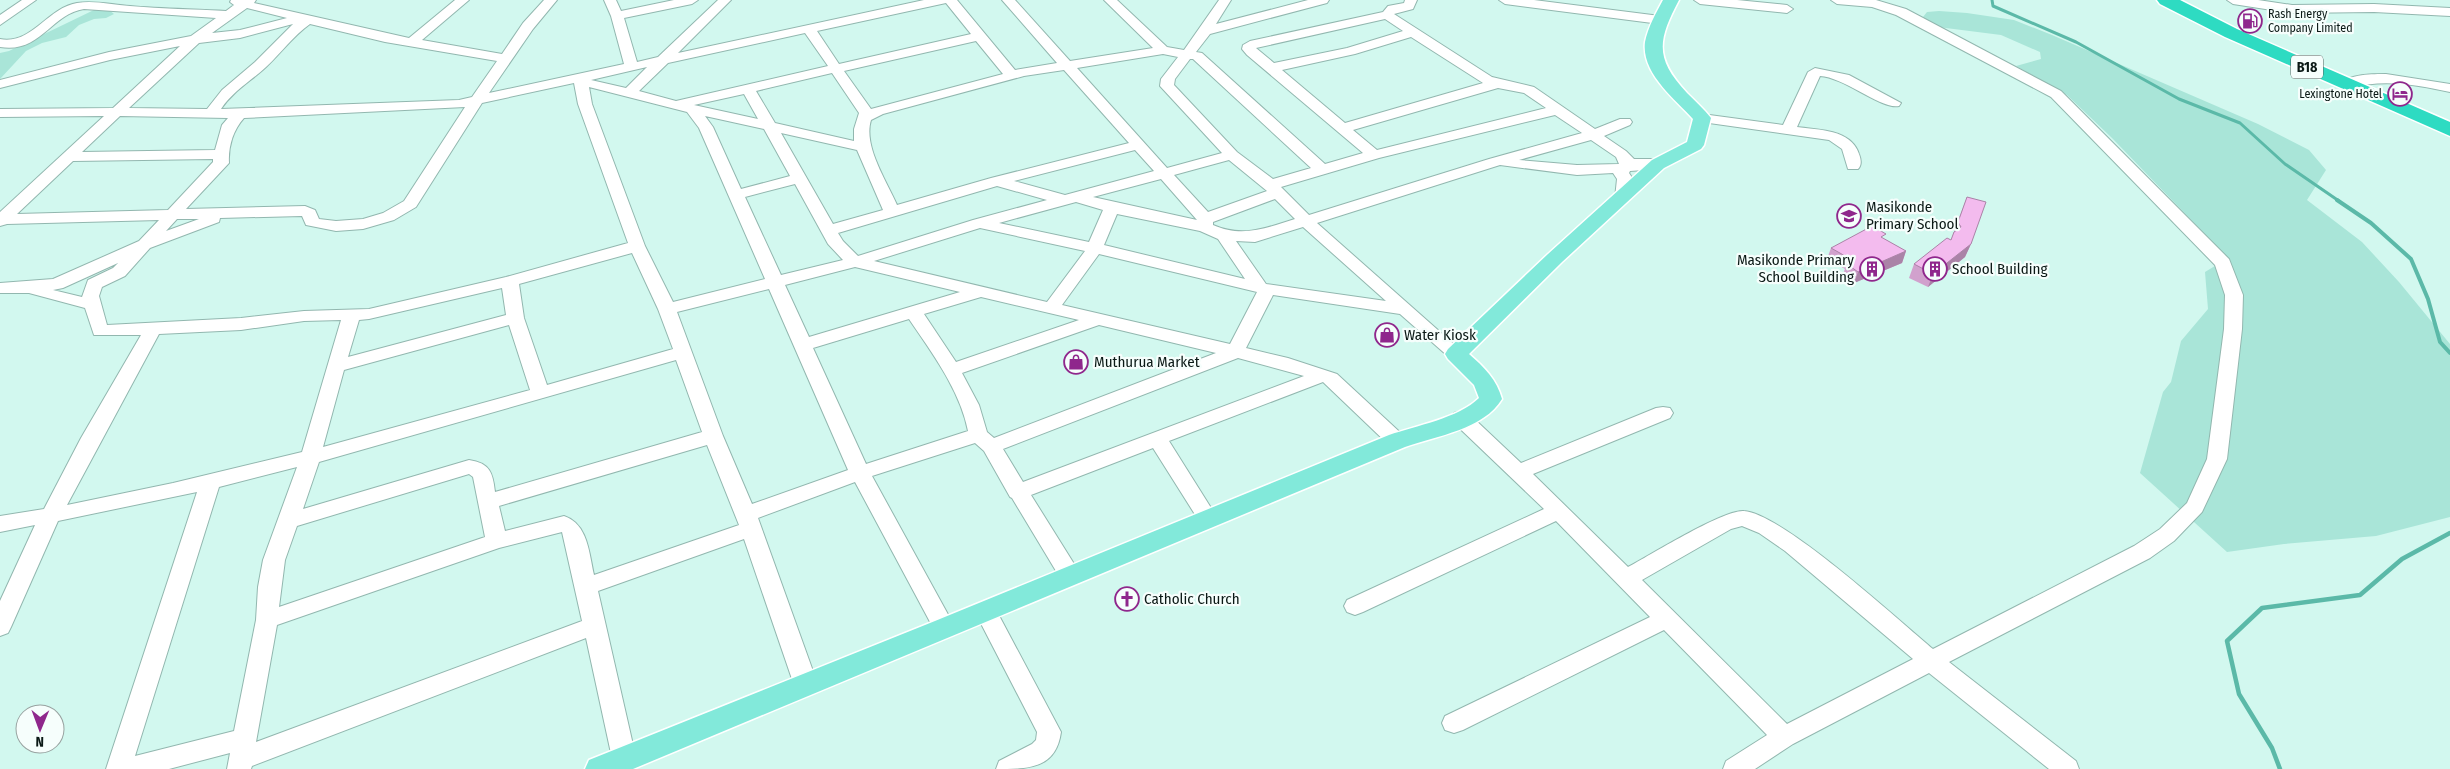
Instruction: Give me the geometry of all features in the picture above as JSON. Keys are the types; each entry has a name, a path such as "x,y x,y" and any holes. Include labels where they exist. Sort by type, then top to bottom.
{"highway":[{"name":"B18","path":"2166,0 2231,33 2450,130"}],"main road":[{"path":"600,769 945,629 1208,518 1481,409 1491,398 1490,390 1482,378 1456,354 1555,258 1623,198 1658,164 1695,145 1702,118 1664,74 1655,57 1655,36 1660,20 1671,0"}],"street":[{"path":"0,20 30,0"},
{"path":"229,0 247,2 305,19 412,43 506,59"},
{"path":"412,43 463,0"},
{"path":"0,223 305,211 309,213 312,222 338,227 378,219 402,210 410,204 444,148 528,26 551,0"},
{"path":"610,0 617,16 631,66"},
{"path":"617,16 692,0"},
{"path":"630,92 725,0"},
{"path":"0,125 5,113 240,114 361,107 448,106 809,29 892,5 942,0"},
{"path":"950,0 1008,72 1019,74"},
{"path":"1008,0 1069,65 1205,223 1224,236 1263,289"},
{"path":"1110,0 1163,50"},
{"path":"1225,0 1205,31 1168,78 1167,86 1232,155 1273,189 1306,222 1456,354"},
{"path":"1205,31 1323,0"},
{"path":"1374,154 1249,49 1250,45 1340,23 1387,15 1392,9 1408,6 1411,0"},
{"path":"1506,0 1660,20"},
{"path":"1700,0 1787,9"},
{"path":"1735,769 1784,737 2142,552 2167,535 2195,507 2217,459 2234,329 2234,295 2222,263 2206,244 2056,94 1901,12 1873,3 1837,0"},
{"path":"2232,0 2292,9 2371,4 2450,12"},
{"path":"2292,9 2304,3 2304,0"},
{"path":"2389,0 2419,0"},
{"path":"0,223 195,39 247,2"},
{"path":"0,43 18,43 35,36 69,10 91,4 127,10 228,15"},
{"path":"1387,15 1496,84"},
{"path":"0,84 109,56 195,39 240,34 305,19"},
{"path":"211,114 216,103 227,91 260,65 295,27 305,19"},
{"path":"809,29 838,68 866,112 863,118 862,147"},
{"path":"1272,68 1350,51 1413,32"},
{"path":"685,107 838,68 979,36"},
{"path":"863,118 878,111 1019,74 1163,50 1186,53 1203,58 1322,170"},
{"path":"1788,130 1815,72 1824,71 1894,103"},
{"path":"2347,84 2356,80 2389,77 2450,88"},
{"path":"580,79 685,107 862,147 866,152 892,212"},
{"path":"580,79 585,104 636,246 667,309 713,436 751,528 586,586"},
{"path":"1342,128 1496,84 1518,86 1529,90 1625,158 1628,162 1621,174 1625,179 1623,198"},
{"path":"749,90 797,179 836,244 854,262 1281,362 1324,375 1338,385 1397,441"},
{"path":"161,114 227,91"},
{"path":"685,107 706,127 860,473 945,629"},
{"path":"996,181 1112,208 1205,223 1273,189 1322,170 1374,154 1556,110"},
{"path":"240,114 229,125 221,154 221,163 119,272 94,284 90,296 100,331 240,324 304,316 351,316 396,308 510,281 636,246"},
{"path":"1702,118 1832,136 1842,140 1850,148 1853,166"},
{"path":"1224,236 1255,237 1494,162 1593,135 1624,122"},
{"path":"828,230 996,181 1139,145"},
{"path":"68,157 221,154"},
{"path":"667,309 854,262 979,223 1232,155"},
{"path":"1494,162 1577,170 1623,168 1634,164 1658,164"},
{"path":"736,195 797,179"},
{"path":"1051,308 1094,248 1112,208"},
{"path":"0,288 24,288 58,284 144,245 228,214"},
{"path":"979,223 1094,248 1263,289 1403,309"},
{"path":"510,281 515,318 540,393"},
{"path":"24,288 94,305"},
{"path":"746,514 860,473 984,440 1235,352 1263,289"},
{"path":"803,345 976,292"},
{"path":"914,312 951,370 984,440 1070,575"},
{"path":"241,756 268,620 269,587 274,560 310,459 351,316"},
{"path":"336,366 515,318"},
{"path":"951,370 1099,319"},
{"path":"0,627 50,517 97,424 153,328"},
{"path":"0,524 50,517 210,484 310,459 684,352"},
{"path":"1018,492 1324,375"},
{"path":"1517,473 1662,413"},
{"path":"1461,418 1627,578 1784,737"},
{"path":"488,501 713,436"},
{"path":"1157,438 1208,518"},
{"path":"287,521 469,468 475,468 483,474 496,541"},
{"path":"118,769 210,484"},
{"path":"1355,606 1559,511"},
{"path":"746,514 806,685"},
{"path":"1627,578 1724,524 1743,518 1766,528 1793,545 1932,662 2067,769"},
{"path":"268,620 496,541 564,524 570,527 586,586 593,626 624,758"},
{"path":"986,612 1049,732 1049,740 1036,757 1008,769"},
{"path":"1454,723 1666,619"},
{"path":"126,769 241,756 593,626"}],"green space":[{"path":"96,9 109,10 114,14 79,25 66,37 42,43 26,51 0,79 0,53 9,51"},
{"path":"1939,11 2014,20 2258,124 2309,150 2326,170 2307,200 2362,242 2399,282 2450,344 2450,517 2376,536 2284,544 2227,552 2140,473 2163,392 2171,382 2181,341 2208,309 2205,272 2228,258 2112,138 2067,95 2016,66 2041,59 2040,52 2001,35 1938,27 1923,17 1927,12"}],"building":[{"path":"1967,197 1986,202 1971,244 1933,274 1914,264 1947,238 1951,240 1954,232 1961,227 1958,222"},
{"path":"1872,226 1886,234 1881,237 1906,251 1858,272 1847,264 1854,261 1831,248"}],"waterway":[{"path":"1992,0 1993,6 2076,42 2179,99 2240,123 2285,164 2339,201"},
{"path":"2337,200 2371,223 2411,259 2428,299 2440,342 2450,353"},
{"path":"2280,769 2272,748 2239,694 2227,641 2262,608 2360,595 2402,559 2450,533"}],"place":[{"name":"Rash Energy Company Limited","path":"2250,21"},
{"name":"Lexingtone Hotel","path":"2400,94"},
{"name":"Masikonde Primary School","path":"1849,216"},
{"name":"Masikonde Primary School Building","path":"1872,269"},
{"name":"School Building","path":"1935,269"},
{"name":"Water Kiosk","path":"1387,335"},
{"name":"Muthurua Market","path":"1076,362"},
{"name":"Catholic Church","path":"1127,599"}]}
